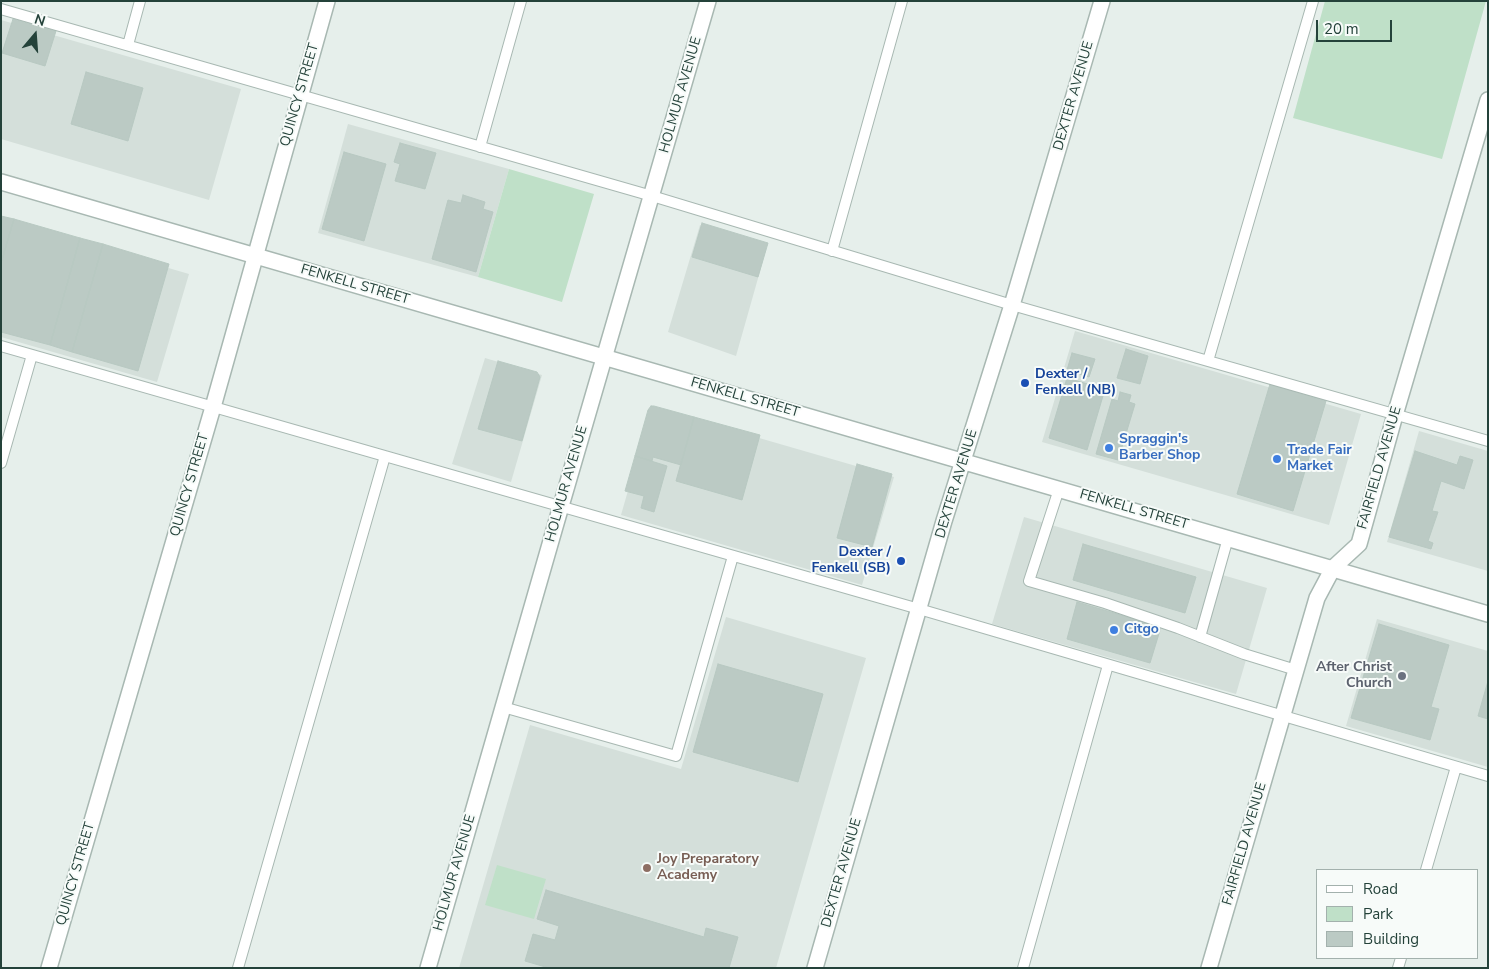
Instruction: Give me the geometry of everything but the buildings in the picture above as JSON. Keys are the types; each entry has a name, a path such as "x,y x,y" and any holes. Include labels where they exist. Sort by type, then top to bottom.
{"street":[{"name":"QUINCY STREET","path":"49,968 213,407 327,1"},
{"name":"HOLMUR AVENUE","path":"428,968 708,1"},
{"name":"DEXTER AVENUE","path":"815,968 944,521 1012,305 1102,1"},
{"name":"FAIRFIELD AVENUE","path":"1209,968 1317,598 1333,568 1358,544 1488,100"},
{"name":"FENKELL STREET","path":"1,182 1488,614"}],"lane":[{"path":"128,45 140,1"},
{"path":"480,147 521,1"},
{"path":"832,251 902,1"},
{"path":"1208,361 1312,1"},
{"path":"1,9 652,196 1012,305 1488,441"},
{"path":"1,346 919,609 1488,776"},
{"path":"1,463 32,355"},
{"path":"238,968 385,456"},
{"path":"1059,489 1029,581 1105,603 1178,628 1244,654 1296,670"},
{"path":"1200,637 1228,538"},
{"path":"503,707 676,756 733,556"},
{"path":"1023,968 1108,665"},
{"path":"1426,869 1456,767"}],"shaded area":[{"path":"1,20 241,89 209,200 1,139"},
{"path":"348,124 509,169 478,277 318,233"},
{"path":"1,219 189,274 157,382 1,337"},
{"path":"700,225 768,243 736,356 668,332"},
{"path":"1075,331 1361,414 1329,525 1042,442"},
{"path":"485,358 542,375 511,482 452,464"},
{"path":"652,407 894,477 862,585 621,515"},
{"path":"1419,431 1488,451 1488,571 1387,542"},
{"path":"1024,517 1267,588 1236,694 992,624"},
{"name":"Joy Preparatory Academy","path":"726,617 866,658 776,968 459,968 530,725 681,769"},
{"path":"1377,619 1488,651 1488,767 1346,726"}],"green space":[{"path":"1325,1 1486,1 1442,159 1293,118"},
{"path":"509,169 594,194 562,302 478,277"},
{"path":"497,865 546,879 534,919 485,905"}],"place":[{"name":"Dexter / Fenkell (NB)","path":"1025,383"},
{"name":"Spraggin's Barber Shop","path":"1109,448"},
{"name":"Trade Fair Market","path":"1277,459"},
{"name":"Dexter / Fenkell (SB)","path":"901,561"},
{"name":"Citgo","path":"1114,630"},
{"name":"After Christ Church","path":"1402,676"},
{"name":"Joy Preparatory Academy","path":"647,868"}]}
